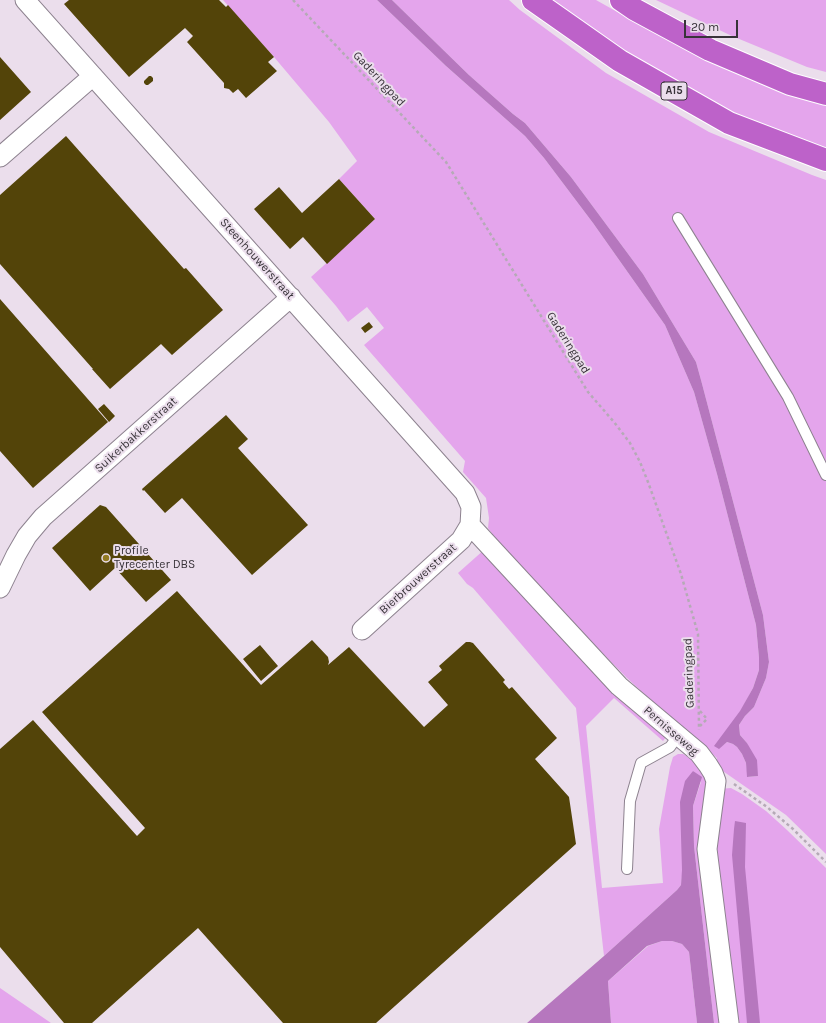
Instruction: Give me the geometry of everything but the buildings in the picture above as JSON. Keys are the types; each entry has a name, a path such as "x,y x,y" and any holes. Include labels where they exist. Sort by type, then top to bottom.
{"highway":[{"name":"A15","path":"533,0 620,61 729,123 826,160"},
{"path":"621,0 634,9 710,50 790,84 826,94"}],"street":[{"name":"Steenhouwerstraat","path":"25,0 465,493 471,507 470,525"},
{"path":"0,157 93,76"},
{"name":"Suikerbakkerstraat","path":"0,588 27,536 43,517 291,297"},
{"name":"Bierbrouwerstraat","path":"362,630 461,540 470,525"},
{"name":"Pernisseweg","path":"470,525 619,686 699,753 708,764 716,781"},
{"path":"716,781 708,849 729,1023"}],"lane":[{"path":"678,218 788,397 826,475"},
{"path":"627,868 630,801 641,763 670,747 678,736"}],"path":[{"name":"Gaderingpad","path":"293,0 446,162 588,392 630,443 648,482 679,567 698,634 699,753"},
{"path":"699,710 707,719 699,726"},
{"path":"716,781 728,780 767,807 793,829 826,862"}],"shaded area":[{"path":"223,0 377,0 446,66 525,136 544,158 593,223 665,325 694,392 756,625 759,670 753,688 722,746 727,742 737,747 746,763 748,777 758,776 747,743 740,735 739,725 754,707 766,678 769,662 763,615 696,362 643,274 571,177 525,123 469,75 392,0 509,0 520,10 606,73 709,132 826,180 826,854 786,815 717,767 717,758 627,678 558,608 496,539 488,528 489,518 486,498 463,472 465,461 364,345 384,328 367,307 348,322 311,277 375,219 339,179 357,161 329,122"},
{"path":"377,0 392,0 469,75 525,123 571,177 643,274 696,362 763,615 769,662 766,678 754,707 739,725 740,735 747,743 757,760 758,776 747,777 746,763 742,754 733,744 727,742 719,749 714,746 740,711 753,688 759,670 756,625 694,392 665,325 593,223 544,158 525,136 446,66"},
{"path":"547,0 596,0 653,32 726,68 787,93 826,105 826,153 694,98"},
{"path":"656,0 826,0 826,72 807,67 732,36"},
{"path":"485,549 667,736 663,741 614,698 586,726 602,888 663,883 659,829 673,757 678,754 683,754 700,764 707,774 724,1023 714,1023 694,846 693,806 701,782 693,771 681,885 604,956 576,708 473,588 467,584 458,573"},
{"path":"693,771 702,777 693,806 694,846 714,1023 697,1023 689,952 682,944 672,941 662,941 647,946 608,981 611,1023 527,1023 604,956 681,885 680,802 685,781"},
{"path":"731,788 766,811 826,868 826,1023 733,1023 715,877 719,789"},
{"path":"735,821 746,823 745,867 760,1023 747,1023 732,855"},
{"path":"662,941 672,941 682,944 689,952 697,1023 611,1023 608,981 648,946"},
{"path":"0,988 51,1023 0,1023"}],"place":[{"name":"Profile Tyrecenter DBS","path":"106,558"}]}
